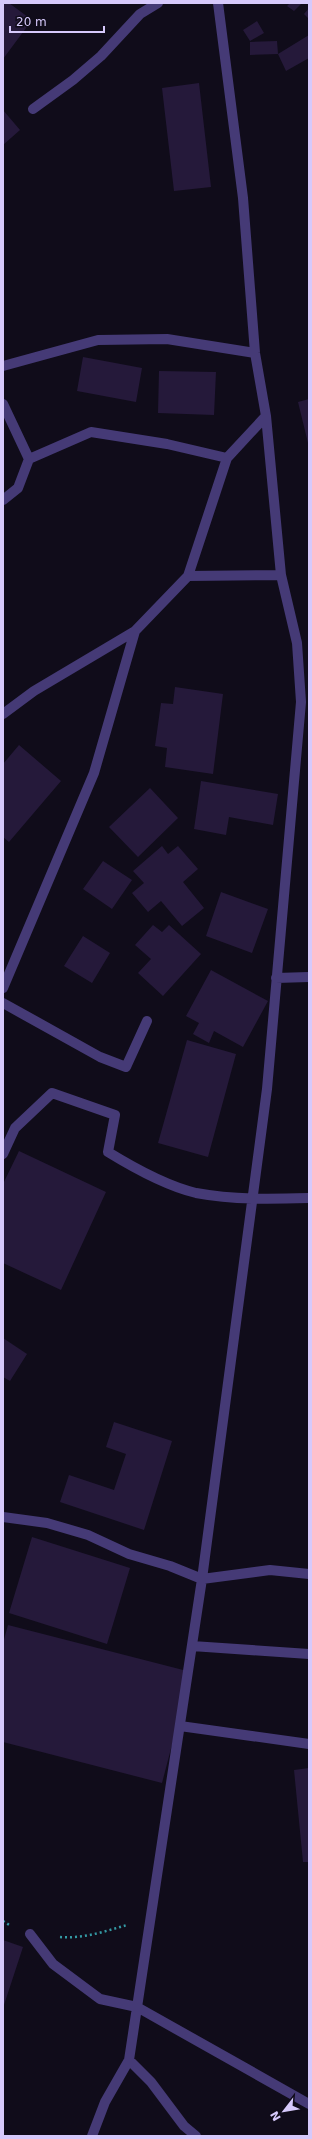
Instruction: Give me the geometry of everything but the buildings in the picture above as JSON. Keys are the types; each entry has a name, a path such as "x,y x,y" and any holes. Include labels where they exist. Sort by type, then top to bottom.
{"street":[{"path":"33,109 73,80 101,56 140,14 158,3"},
{"path":"92,2136 105,2102 129,2060 202,1579 267,1089 304,679 297,643 280,575 266,416 255,352 243,198 218,3"},
{"path":"3,366 98,340 168,339 255,352"},
{"path":"3,404 29,459"},
{"path":"3,714 34,691 136,631 188,576 227,458 266,416"},
{"path":"3,500 18,488 29,459 91,432 168,444 227,458"},
{"path":"188,576 280,575"},
{"path":"3,988 94,773 136,631"},
{"path":"276,978 309,977"},
{"path":"3,1003 100,1057 126,1067 147,1021"},
{"path":"3,1154 15,1128 52,1093 115,1115 108,1152 141,1172 196,1192 252,1200 309,1198"},
{"path":"3,1517 47,1523 88,1535 129,1554 170,1566 202,1579 270,1570 309,1574"},
{"path":"192,1646 309,1654"},
{"path":"180,1726 309,1744"},
{"path":"30,1934 53,1964 72,1980 100,1998 137,2007 309,2104"},
{"path":"129,2060 150,2082 184,2126 196,2136"}],"path":[{"path":"3,1921 22,1932 70,1938 109,1931 151,1918"}]}
